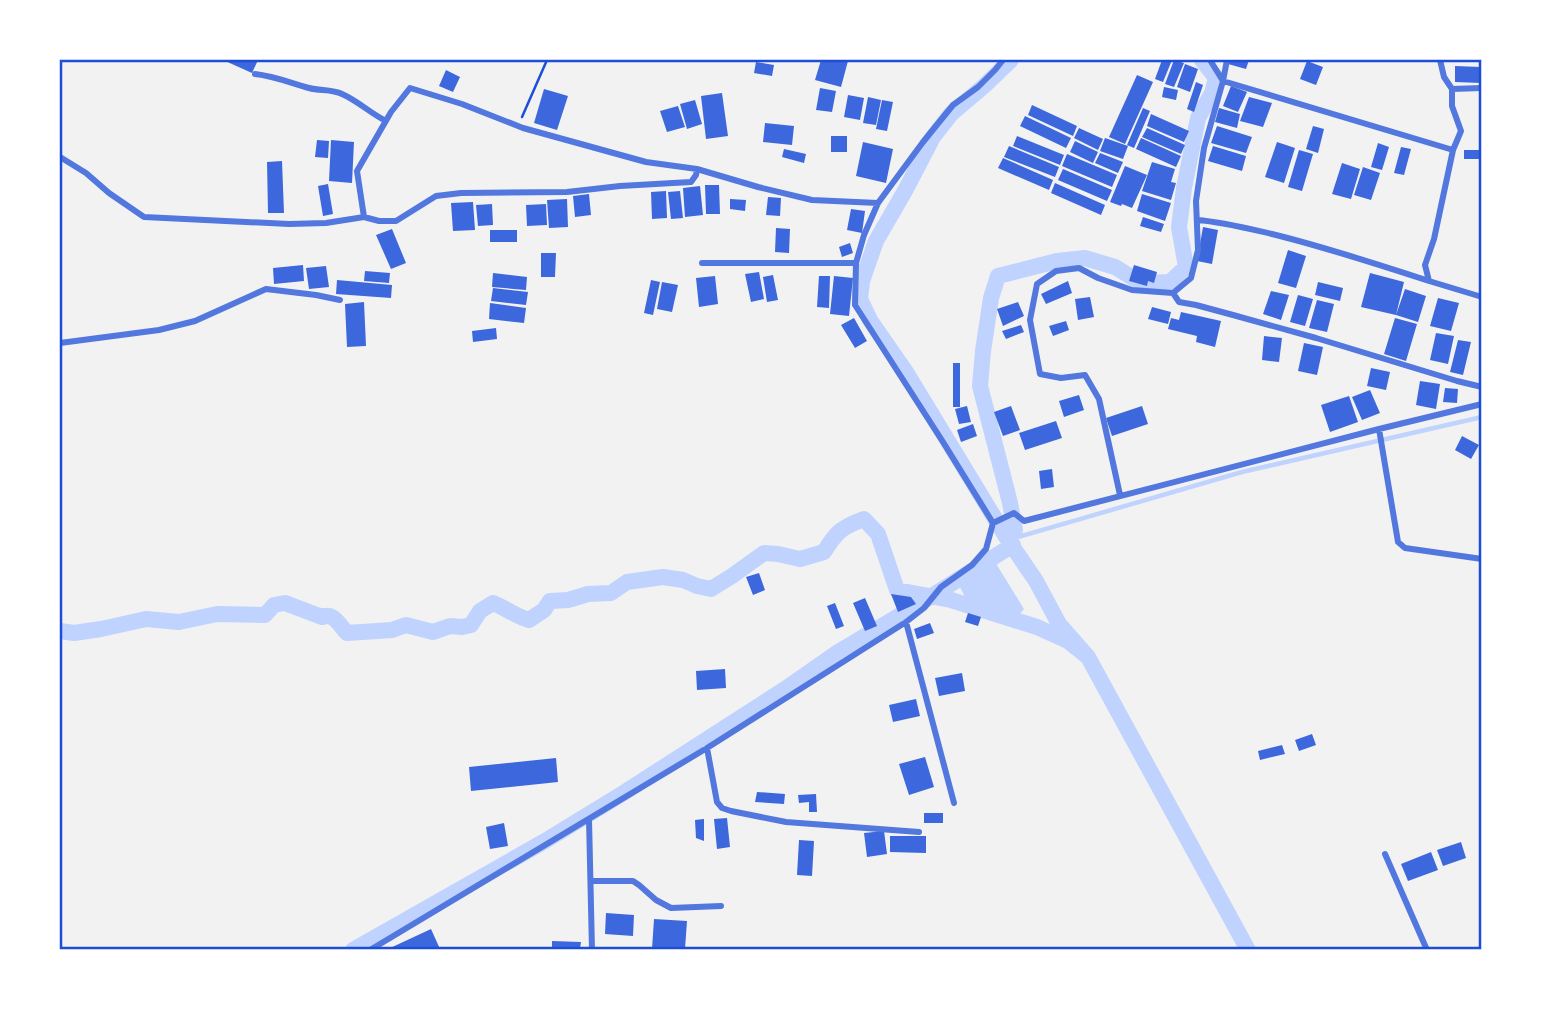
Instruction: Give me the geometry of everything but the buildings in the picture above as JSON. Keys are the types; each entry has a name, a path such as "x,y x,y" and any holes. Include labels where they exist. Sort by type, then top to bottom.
{"street":[{"path":"370,950 706,748 906,622 931,601 941,587 972,565 986,549 993,523 855,306 856,263 864,235 878,203 953,105 978,87 1003,60"},
{"path":"1210,60 1223,81 1452,150"},
{"path":"1120,495 1099,399 1085,375 1061,378 1040,374 1030,320 1037,284 1056,271 1079,268 1132,290 1173,293 1191,278 1198,250 1196,201 1204,148 1227,60"},
{"path":"1429,281 1425,265 1452,150 1461,131 1452,106 1452,89 1444,77 1440,60"},
{"path":"255,74 312,89 339,92 386,121"},
{"path":"364,217 357,171 386,121 410,88 462,104 519,127 646,162 696,169 812,200 878,203"},
{"path":"1452,89 1482,88"},
{"path":"60,157 144,217 301,224 364,217 379,221 396,221 436,195 461,192 567,192 691,182 696,175 696,169"},
{"path":"1197,220 1223,222 1291,238 1482,297"},
{"path":"702,263 856,263"},
{"path":"60,343 159,330 195,321 266,289 340,300"},
{"path":"1173,293 1179,302 1316,338 1482,387"},
{"path":"993,523 1014,513 1024,521 1482,404"},
{"path":"1379,429 1398,541 1405,548 1482,559"},
{"path":"906,622 954,803"},
{"path":"706,748 717,802 722,808 786,822 919,832"},
{"path":"589,819 592,950"},
{"path":"1385,854 1427,950"},
{"path":"591,881 632,881 671,908 721,906"}],"path":[{"path":"519,127 530,95 547,60"}],"water":[{"path":"995,562 1024,609 1018,616 967,601 959,585"}],"waterway":[{"path":"1011,60 951,114 933,137 876,241 862,281 860,299 870,320 906,372 1008,540 1036,581 1059,624 1088,657 1248,950"},
{"path":"1008,540 1015,530 980,386 991,298 998,276 1057,261 1085,258 1115,267 1141,283 1170,282 1186,267 1179,227 1184,188 1198,118 1212,93 1216,78 1202,60"},
{"path":"1008,540 1242,472 1482,417"},
{"path":"60,631 74,633 146,619 179,622 217,614 265,615 274,605 285,603 322,617 330,616 347,633 392,630 406,625 433,632 450,626 462,627 471,625 480,611 493,603 529,620 544,610 550,601 611,593 627,582 663,577 711,589 764,553 800,559 824,552 840,531 864,519 878,534 897,590 951,600 1037,627 1068,641 1088,657"},
{"path":"353,950 545,841 625,792 838,652 1013,545"}]}
